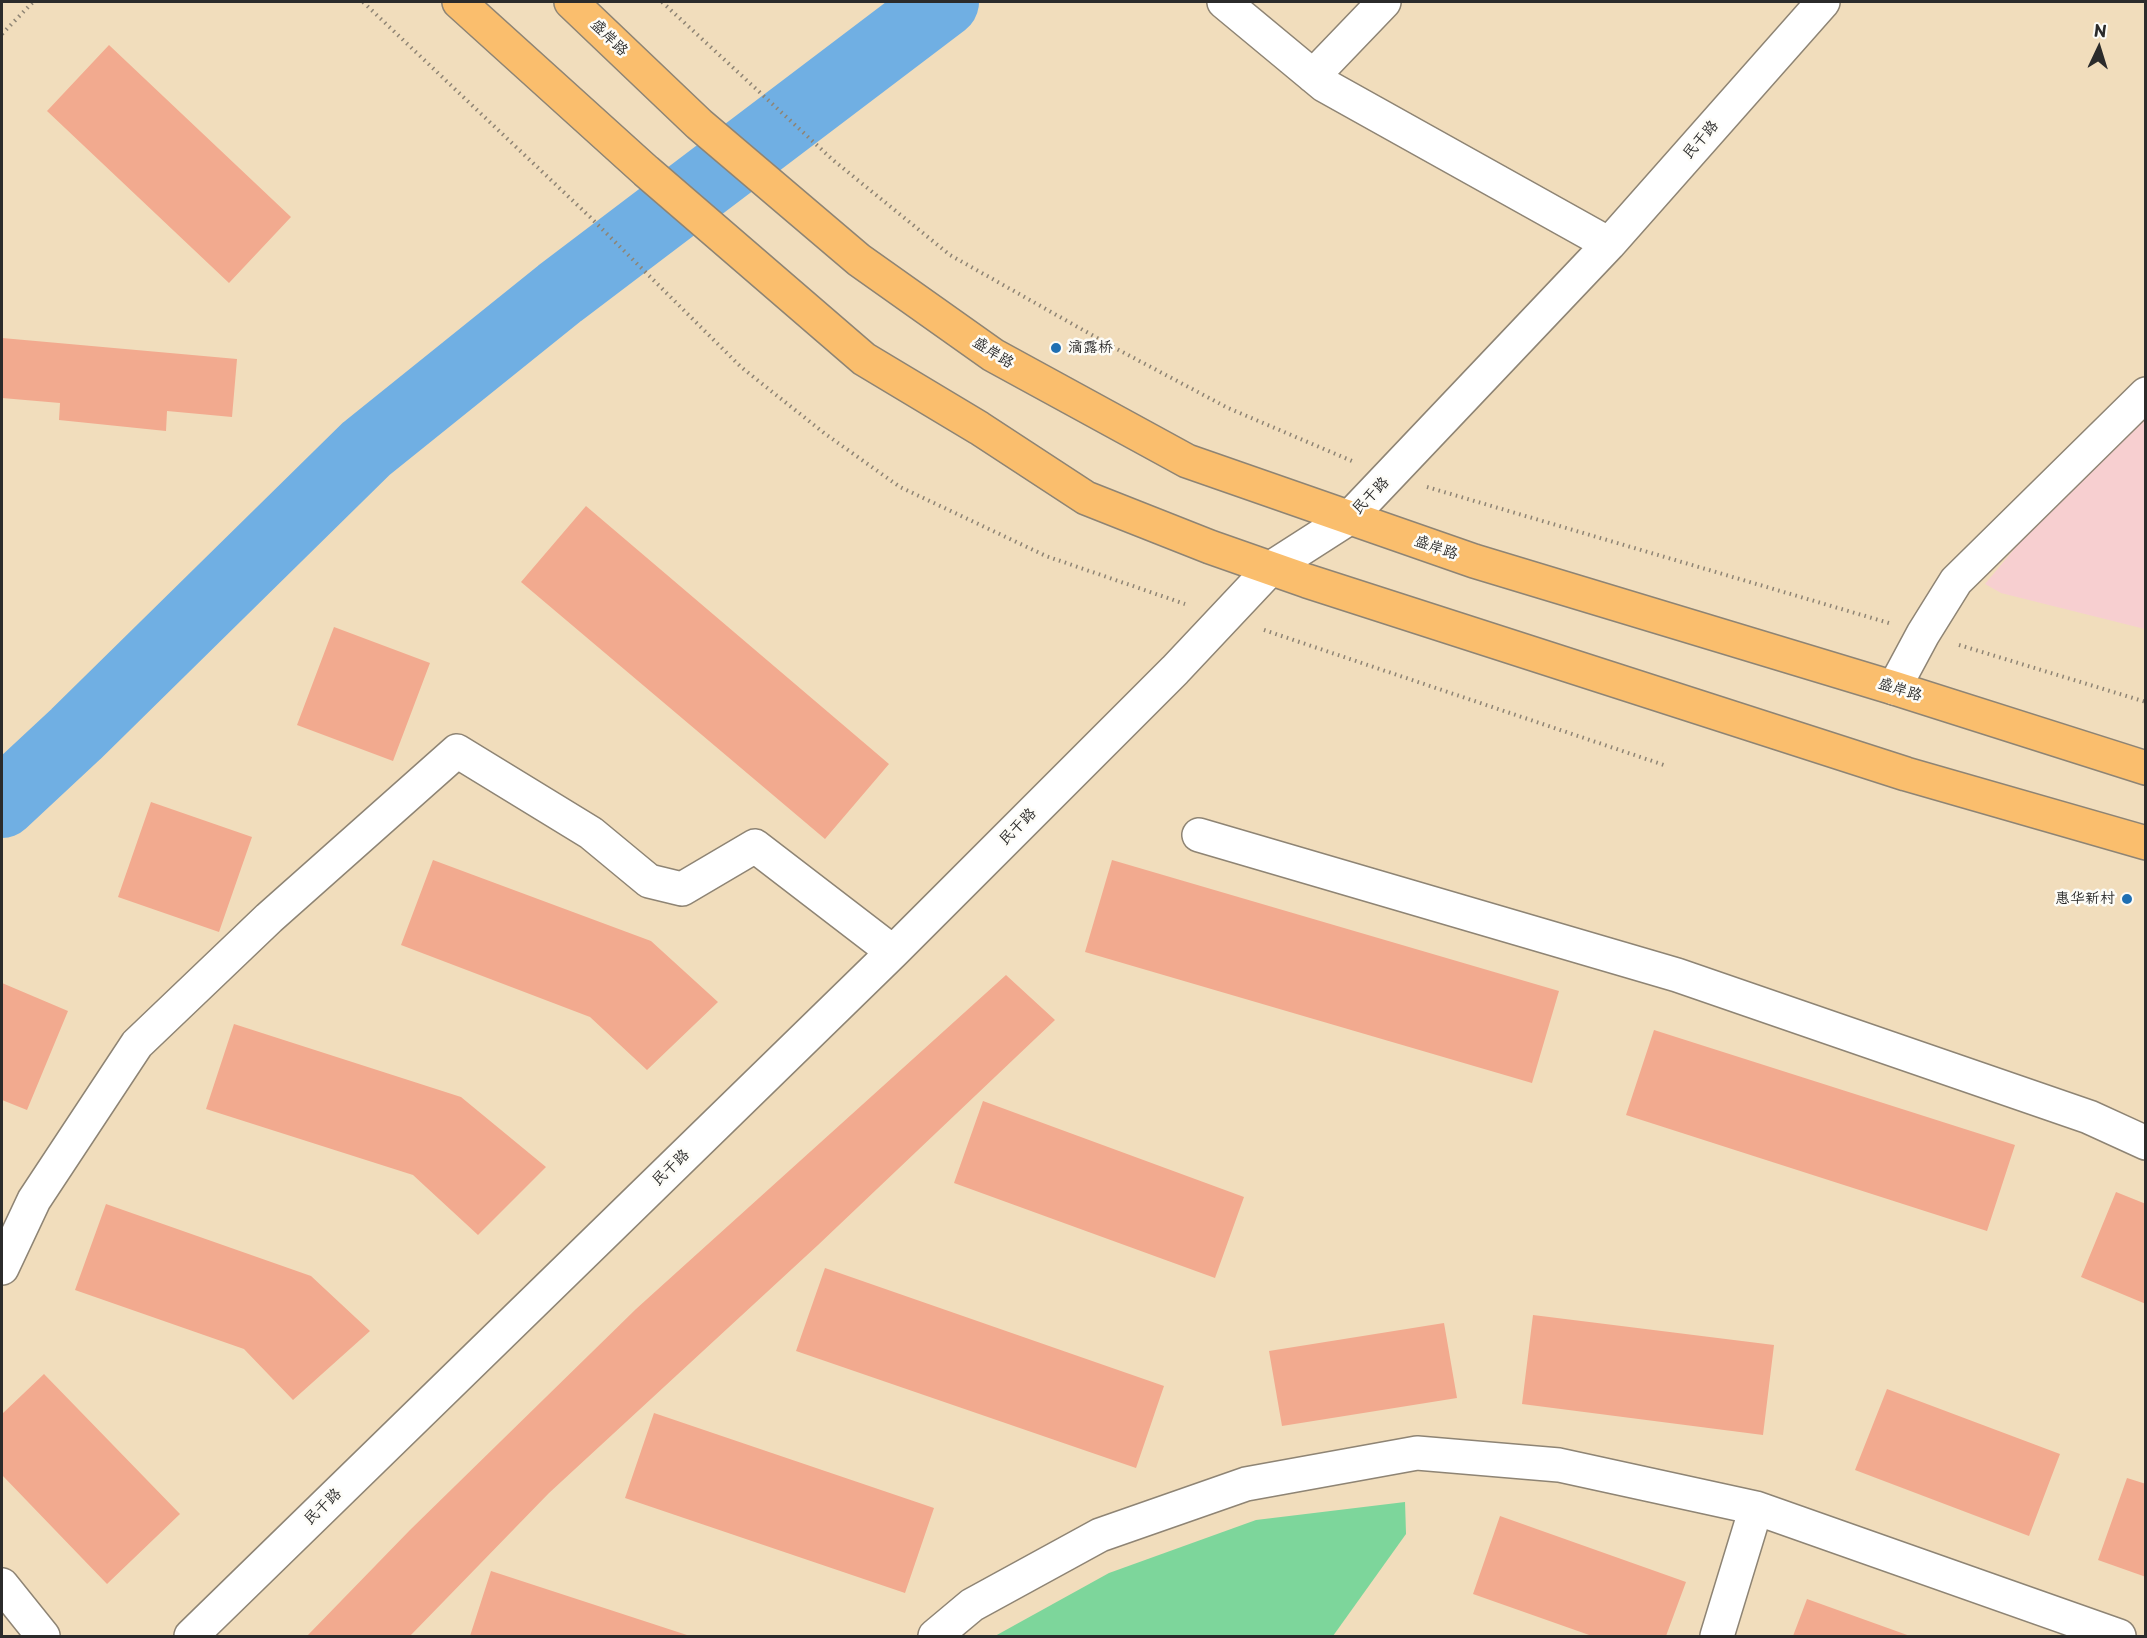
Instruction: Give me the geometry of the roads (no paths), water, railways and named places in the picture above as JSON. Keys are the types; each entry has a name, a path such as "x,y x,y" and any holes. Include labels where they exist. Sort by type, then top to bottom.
{"main road":[{"path":"459,2 726,242 864,360 979,428 1086,498 1210,547 1271,568 1906,774 2145,843"},
{"name":"盛岸路","path":"571,2 699,124 859,260 993,355 1187,461 1474,561 1894,688 2145,768"}],"street":[{"path":"1224,2 1324,86 1609,244"},
{"path":"1313,76 1384,2"},
{"name":"民干路","path":"191,1636 893,952 1271,568 1349,519 1609,244 1823,2"},
{"path":"1894,688 1923,633 1956,581 2145,394"},
{"path":"2,1268 34,1200 137,1044 269,918 457,751 591,833 649,881 682,889 755,846 893,952"},
{"path":"1199,835 1677,975 2089,1118 2145,1143"},
{"path":"935,1636 972,1605 1100,1535 1246,1484 1417,1453 1558,1465 1756,1508 2118,1636"},
{"path":"1717,1636 1756,1508"},
{"path":"2,1585 43,1636"}],"waterway":[{"path":"2,803 76,734 366,449 560,293 944,2"}],"place":[{"name":"滴露桥","path":"1056,348"},
{"name":"惠华新村","path":"2127,899"}]}
